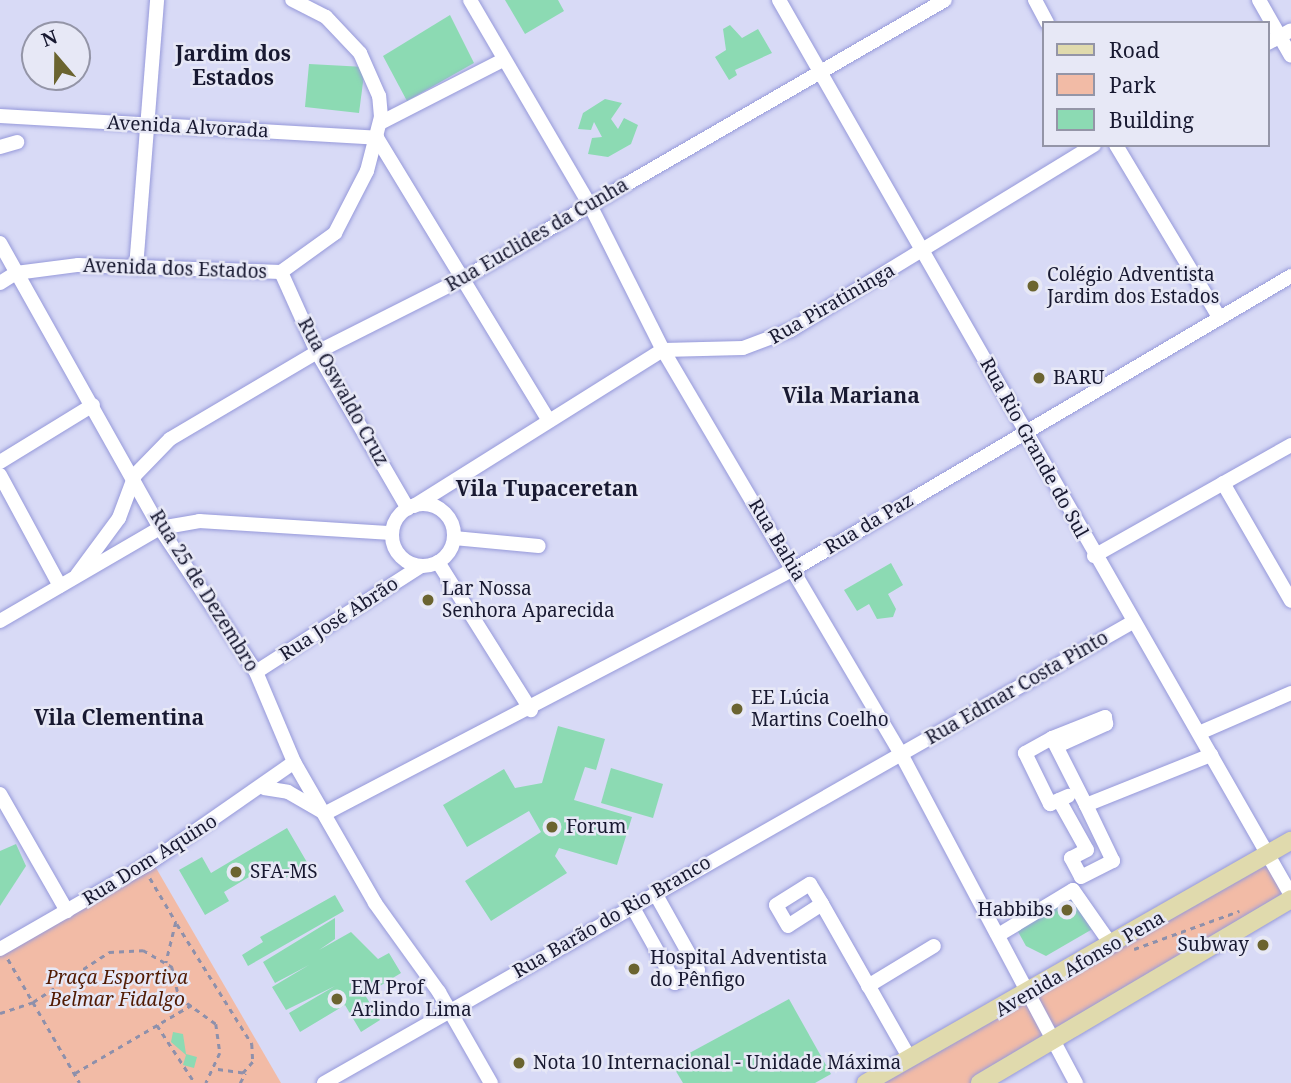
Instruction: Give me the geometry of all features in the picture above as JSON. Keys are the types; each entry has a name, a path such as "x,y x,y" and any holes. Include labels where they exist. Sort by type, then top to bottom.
{"main road":[{"name":"Avenida Afonso Pena","path":"866,1083 1026,996 1291,841"},
{"path":"980,1083 1291,897"}],"street":[{"path":"136,268 157,0"},
{"name":"Avenida dos Estados","path":"16,273 78,265 281,272 335,233 360,190 377,138 380,123 379,96 360,53 326,17 292,0"},
{"name":"Rua Bahia","path":"470,0 503,61 590,205 663,350 901,754 1000,934 1026,996 1076,1083"},
{"name":"Rua Rio Grande do Sul","path":"779,0 1291,897"},
{"name":"Rua Euclides da Cunha","path":"135,475 170,439 317,352 466,277 945,0"},
{"path":"1035,0 1046,21"},
{"path":"1259,0 1291,56"},
{"path":"380,123 503,61"},
{"name":"Avenida Alvorada","path":"0,116 377,138"},
{"path":"377,138 466,277 549,421"},
{"path":"0,147 17,142"},
{"name":"Rua Piratininga","path":"411,508 663,350 764,343 923,251 1091,147"},
{"path":"1117,147 1220,317"},
{"name":"Rua 25 de Dezembro","path":"0,243 135,475 160,527 256,672 294,762 326,813 375,903 450,1011 491,1083"},
{"name":"Rua Oswaldo Cruz","path":"281,272 317,352 411,508"},
{"path":"0,283 16,273"},
{"name":"Rua da Paz","path":"326,813 531,710 794,569 1025,430 1291,276"},
{"path":"0,462 93,405"},
{"path":"1094,556 1291,445"},
{"path":"0,475 60,586"},
{"path":"77,575 119,518 135,475"},
{"path":"1223,483 1291,601"},
{"path":"393,533 411,508 447,515 454,538"},
{"path":"0,621 160,527 199,521 393,533"},
{"path":"393,533 400,556 421,566 438,562 454,538"},
{"path":"454,538 539,546"},
{"path":"438,562 531,710"},
{"name":"Rua José Abrão","path":"256,672 421,566"},
{"name":"Rua Edmar Costa Pinto","path":"901,754 1133,622"},
{"path":"1199,733 1291,693"},
{"path":"1059,800 1087,850 1070,858 1081,877 1113,861 1055,742 1026,753 1050,804 1059,800 1079,792"},
{"name":"Rua Barão do Rio Branco","path":"324,1083 901,754"},
{"path":"1086,806 1211,755"},
{"name":"Rua Dom Aquino","path":"1,948 148,864 264,788 294,762"},
{"path":"264,788 288,792 326,813"},
{"path":"0,794 67,911"},
{"path":"1000,934 1073,890 1112,946"},
{"path":"632,906 675,983 698,970 655,893"},
{"path":"822,905 910,1059"},
{"path":"868,986 934,946"}],"path":[{"path":"148,864 150,880 252,1044 249,1068 240,1083"},
{"path":"1130,950 1244,908"},
{"path":"166,963 177,923"},
{"path":"0,1013 33,1002 109,952 128,947 166,963 178,978 179,996 194,1003 216,1024 215,1068 206,1083"},
{"path":"1,948 80,1083"},
{"path":"75,1073 194,1003"},
{"path":"157,1025 195,1083"},
{"path":"215,1068 236,1073 249,1068"}],"green space":[{"path":"1269,855 1291,895 980,1083 866,1083"},
{"name":"Praça Esportiva Belmar Fidalgo","path":"152,861 281,1083 0,1083 0,950"}],"building":[{"path":"505,0 558,0 564,11 525,34"},
{"path":"450,15 474,63 407,101 383,56"},
{"path":"730,25 742,38 758,29 772,53 735,70 737,75 729,80 715,57 726,50 723,29"},
{"path":"309,64 365,67 359,113 305,107"},
{"path":"605,99 622,103 611,119 618,129 624,118 638,125 631,144 608,157 588,154 592,138 602,137 594,122 591,130 578,129 583,113"},
{"path":"891,563 903,585 888,594 896,609 893,617 877,619 869,604 857,611 844,590"},
{"path":"558,726 605,739 596,770 585,767 574,800 632,817 617,865 559,848 555,856 567,873 491,921 465,881 541,832 529,811 467,847 443,805 504,769 515,788 542,783"},
{"path":"611,768 663,784 653,818 601,803"},
{"name":"SFA-MS","path":"287,828 308,864 284,879 274,862 224,892 229,901 205,915 179,870 202,857 211,873"},
{"path":"16,844 26,866 0,906 0,851"},
{"name":"Habbibs","path":"1076,893 1096,927 1046,956 1026,946 1016,928"},
{"path":"335,895 344,911 248,966 242,955 263,942 260,937"},
{"path":"335,918 335,939 319,950 351,932 378,959 389,953 401,973 365,995 380,1020 361,1032 345,1005 300,1032 289,1013 335,986 286,1010 272,987 309,965 275,983 263,962"},
{"path":"789,999 831,1074 815,1083 683,1083 671,1063"},
{"path":"173,1032 183,1034 186,1054 197,1057 194,1068 183,1065 186,1055 171,1042"}],"place":[{"name":"Colégio Adventista Jardim dos Estados","path":"1033,286"},
{"name":"BARU","path":"1039,378"},
{"name":"Lar Nossa Senhora Aparecida","path":"428,600"},
{"name":"EE Lúcia Martins Coelho","path":"737,709"},
{"name":"Forum","path":"552,827"},
{"name":"SFA-MS","path":"236,872"},
{"name":"Habbibs","path":"1067,910"},
{"name":"Subway","path":"1263,945"},
{"name":"Hospital Adventista do Pênfigo","path":"634,969"},
{"name":"EM Prof Arlindo Lima","path":"337,999"},
{"name":"Nota 10 Internacional - Unidade Máxima","path":"519,1063"}],"district":[{"name":"Jardim dos Estados","path":"233,65"},
{"name":"Vila Mariana","path":"851,395"},
{"name":"Vila Tupaceretan","path":"547,488"},
{"name":"Vila Clementina","path":"119,717"}]}
